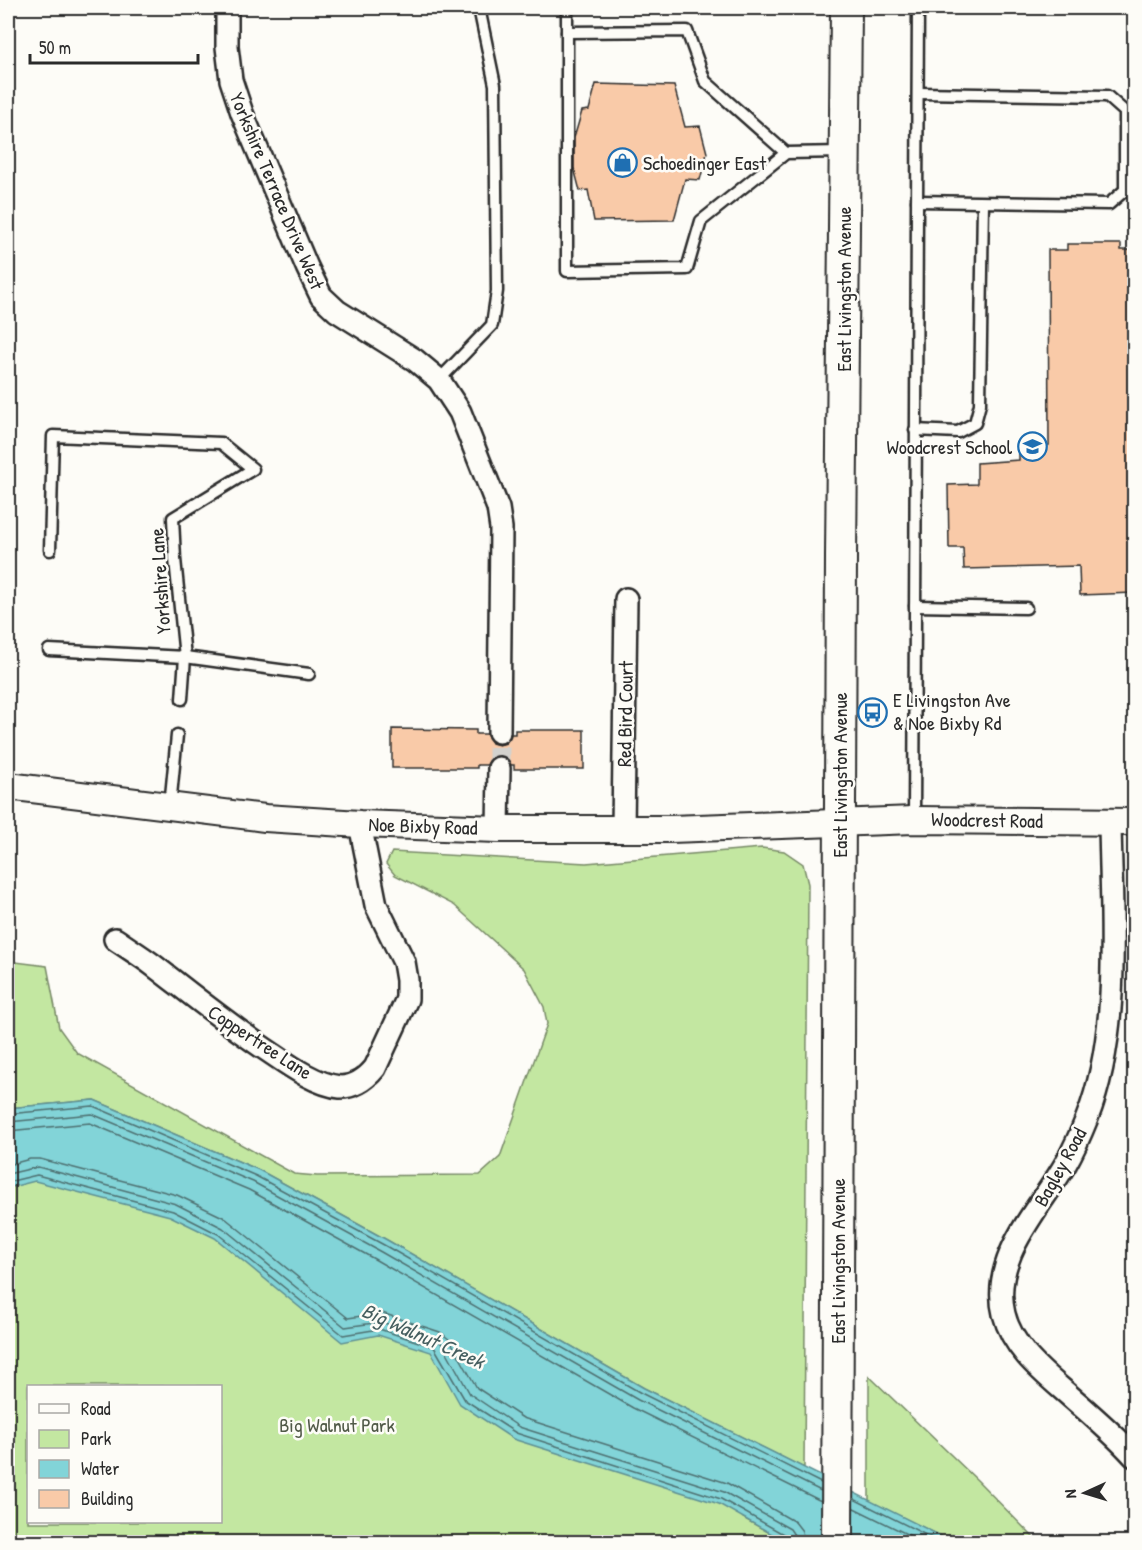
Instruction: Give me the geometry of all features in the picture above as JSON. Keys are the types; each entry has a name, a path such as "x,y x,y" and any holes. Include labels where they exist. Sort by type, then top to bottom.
{"main road":[{"name":"East Livingston Avenue","path":"837,1542 846,8"}],"street":[{"name":"Yorkshire Terrace Drive West","path":"227,8 227,47 231,80 242,113 321,296 337,311 415,360 439,380 460,412 498,508 501,528 499,732"},
{"name":"Red Bird Court","path":"623,830 626,599"},
{"path":"498,829 499,768"},
{"name":"Noe Bixby Road","path":"8,786 265,818 360,824 498,829 623,830 840,822"},
{"name":"Woodcrest Road","path":"840,822 914,820 1122,822"},
{"name":"Bagley Road","path":"1122,822 1112,986 1107,1037 1099,1078 1088,1117 1067,1162 1012,1251 1002,1279 1002,1298 1004,1314 1029,1359 1134,1456"},
{"name":"Coppertree Lane","path":"115,939 152,964 234,1029 301,1074 337,1087 348,1087 358,1083 368,1077 375,1068 407,999 404,962 376,905 360,824"}],"lane":[{"path":"439,380 492,325 497,291 495,85 479,8"},
{"path":"567,8 567,271 687,269 701,221 786,153 845,152"},
{"path":"914,820 918,8"},
{"path":"567,32 687,31 705,81 786,153"},
{"path":"917,201 1109,204 1125,190 1125,112 1107,96 918,93"},
{"path":"915,430 958,432 975,423 981,404 982,203"},
{"name":"Yorkshire Lane","path":"50,550 52,436 221,443 253,469 173,518 184,657 182,699"},
{"path":"915,606 1026,609"},
{"path":"49,650 184,657 309,674"},
{"path":"170,806 177,735"}],"green space":[{"path":"762,848 784,851 803,864 808,884 804,1468 644,1388 387,1240 259,1170 94,1100 8,1108 8,961 47,966 59,1028 77,1053 294,1174 317,1176 480,1175 500,1157 547,1024 544,1007 524,969 454,905 395,875 386,864 392,852 586,863"},
{"name":"Big Walnut Park","path":"8,1136 702,1462 743,1518 786,1542 8,1542"},
{"path":"869,1376 1038,1542 953,1542 869,1501"}],"water":[{"name":"Big Walnut Creek","path":"94,1100 259,1170 387,1240 644,1388 953,1542 786,1542 719,1504 513,1439 460,1404 431,1352 378,1335 342,1342 215,1238 170,1216 35,1181 8,1188 8,1108"}],"building":[{"path":"596,84 674,86 685,127 700,126 707,153 700,180 685,179 674,220 594,221 588,190 580,191 574,168 574,138 582,111 589,110"},
{"path":"1067,244 1121,244 1121,250 1130,250 1134,593 1080,595 1079,566 964,569 963,548 949,548 948,485 977,484 977,463 1019,460 1019,447 1049,445 1048,250 1067,250"},
{"path":"392,729 476,730 476,734 487,734 492,743 499,745 506,743 511,734 515,734 515,730 584,730 584,769 514,769 514,765 511,765 506,757 499,755 492,757 487,765 477,765 477,768 392,768"}],"tunnel":[{"path":"499,732 499,768"}],"place":[{"name":"Schoedinger East","path":"622,163"},
{"name":"Woodcrest School","path":"1033,447"},
{"name":"E Livingston Ave & Noe Bixby Rd","path":"872,712"}]}
